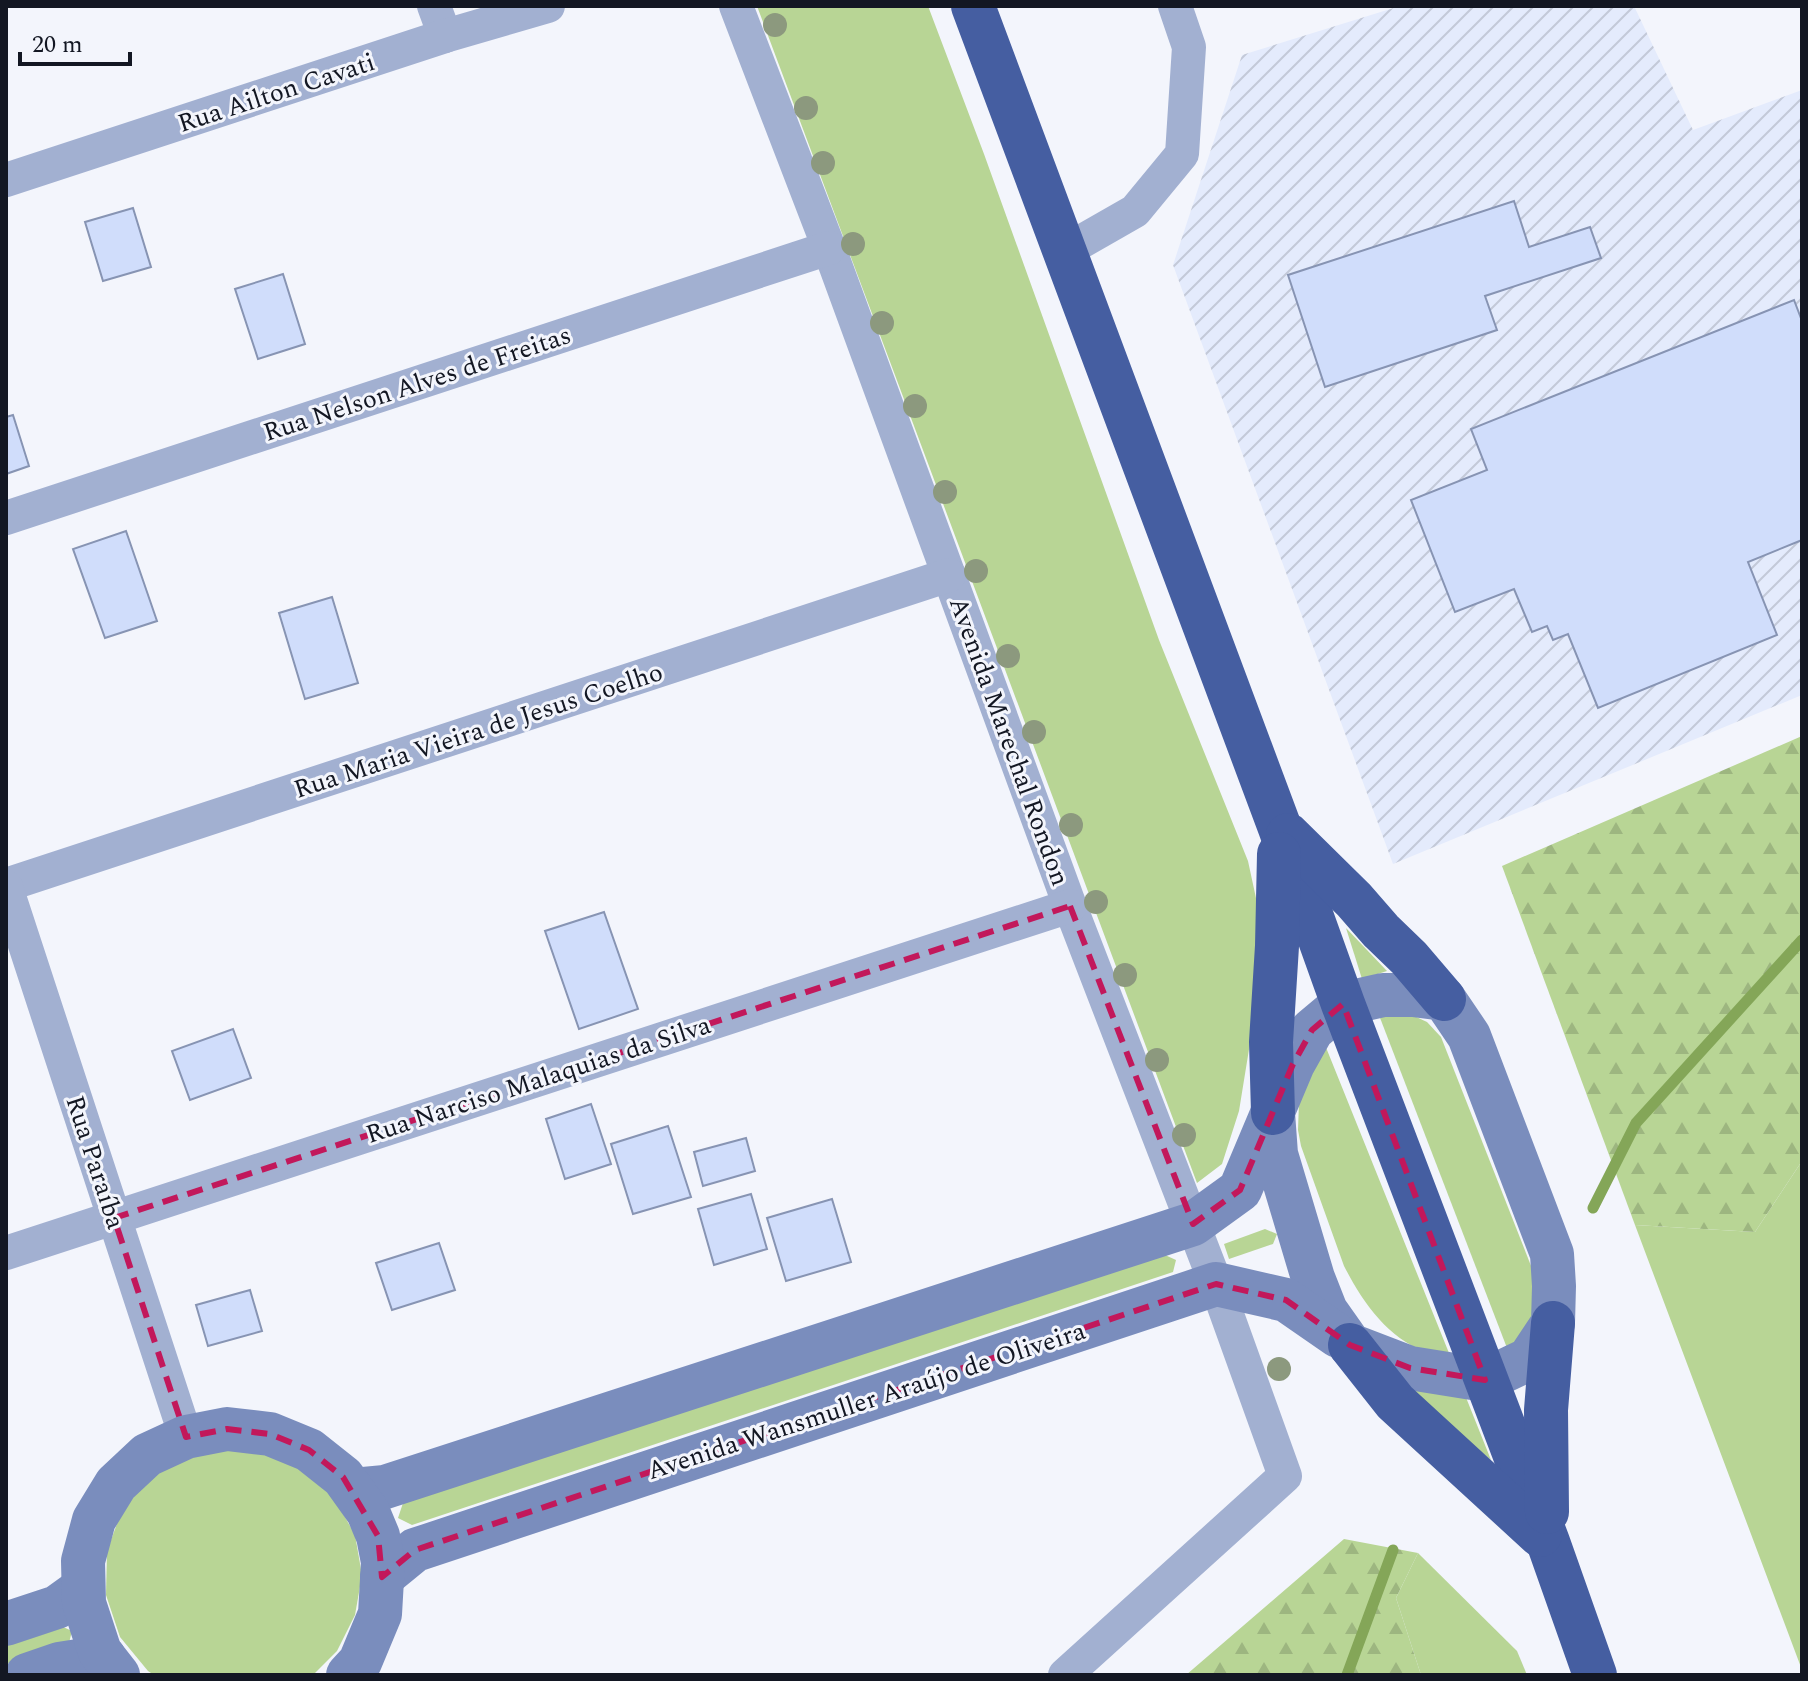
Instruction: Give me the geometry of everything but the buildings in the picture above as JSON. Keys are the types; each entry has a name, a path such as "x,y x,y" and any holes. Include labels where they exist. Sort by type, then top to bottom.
{"highway":[{"path":"973,6 1343,1004 1548,1542 1595,1675"},
{"path":"1280,828 1354,900 1444,999"},
{"path":"1273,1113 1271,1042 1280,828"},
{"path":"1548,1542 1546,1410 1553,1323"},
{"path":"1350,1345 1395,1402 1548,1542"}],"street":[{"name":"Rua Ailton Cavati","path":"6,180 440,21 548,6"},
{"name":"Avenida Marechal Rondon","path":"736,6 829,248 1070,906 1216,1284 1285,1476 1065,1675"},
{"path":"1065,251 1135,211 1182,154 1189,47 1175,6"},
{"name":"Rua Nelson Alves de Freitas","path":"6,518 829,248"},
{"name":"Rua Maria Vieira de Jesus Coelho","path":"6,886 949,575"},
{"name":"Rua Paraíba","path":"6,886 186,1437"},
{"name":"Rua Narciso Malaquias da Silva","path":"6,1253 1070,906"},
{"path":"353,1490 385,1487 1193,1224 1240,1190 1293,1064 1312,1030 1343,1004 1383,995 1444,999 1469,1036 1552,1254 1553,1323 1529,1359 1485,1380 1410,1368 1350,1345 1286,1300 1216,1284"},
{"path":"1273,1113 1276,1154 1313,1278 1326,1311 1350,1345"},
{"name":"Avenida Wansmuller Araújo de Oliveira","path":"382,1577 415,1550 1216,1284"},
{"path":"27,1675 59,1664 111,1666 84,1603 82,1589 83,1561 94,1520 116,1484 147,1455 186,1437 227,1429 270,1434 309,1450 343,1477 368,1512 378,1536 383,1562 380,1614 360,1662 348,1675"},
{"path":"6,1624 57,1607 82,1589"}],"highlighted area":[{"path":"1070,906 1193,1224 1240,1190 1293,1064 1312,1030 1343,1004 1485,1380 1410,1368 1350,1345 1286,1300 1216,1284 415,1550 382,1577 378,1536 343,1477 309,1450 270,1434 227,1429 186,1437 114,1218"}],"shaded area":[{"path":"1400,6 1634,6 1693,130 1802,90 1802,695 1393,864 1173,265 1242,55"}],"green space":[{"path":"757,6 928,6 984,154 1159,640 1248,861 1262,926 1257,1000 1239,1111 1222,1164 1197,1183"},
{"path":"1802,736 1802,1161 1755,1232 1635,1225 1502,866"},
{"path":"1346,928 1387,971 1362,979"},
{"path":"1377,1010 1412,1015 1427,1022 1441,1037 1535,1276 1538,1298 1526,1334 1507,1348"},
{"path":"1323,1040 1451,1358 1429,1353 1399,1338 1377,1317 1344,1266 1298,1130 1299,1102"},
{"path":"1802,1161 1802,1670 1635,1225 1755,1232"},
{"path":"1265,1229 1277,1234 1273,1244 1229,1259 1224,1244"},
{"path":"1165,1255 1176,1260 1173,1272 412,1525 398,1518 403,1503"},
{"path":"1386,1374 1465,1395 1491,1460"},
{"path":"229,1448 269,1453 306,1471 335,1499 355,1535 362,1575 355,1615 337,1651 313,1675 154,1675 120,1637 106,1595 107,1551 122,1510 151,1477 189,1456"},
{"path":"1344,1539 1418,1553 1396,1598 1421,1675 1186,1675"},
{"path":"1418,1553 1517,1651 1527,1675 1421,1675 1396,1598"},
{"path":"61,1626 72,1631 69,1643 6,1664 6,1644"}],"waterway":[{"path":"1593,1208 1636,1123 1802,940"},
{"path":"1347,1675 1393,1550"}]}
